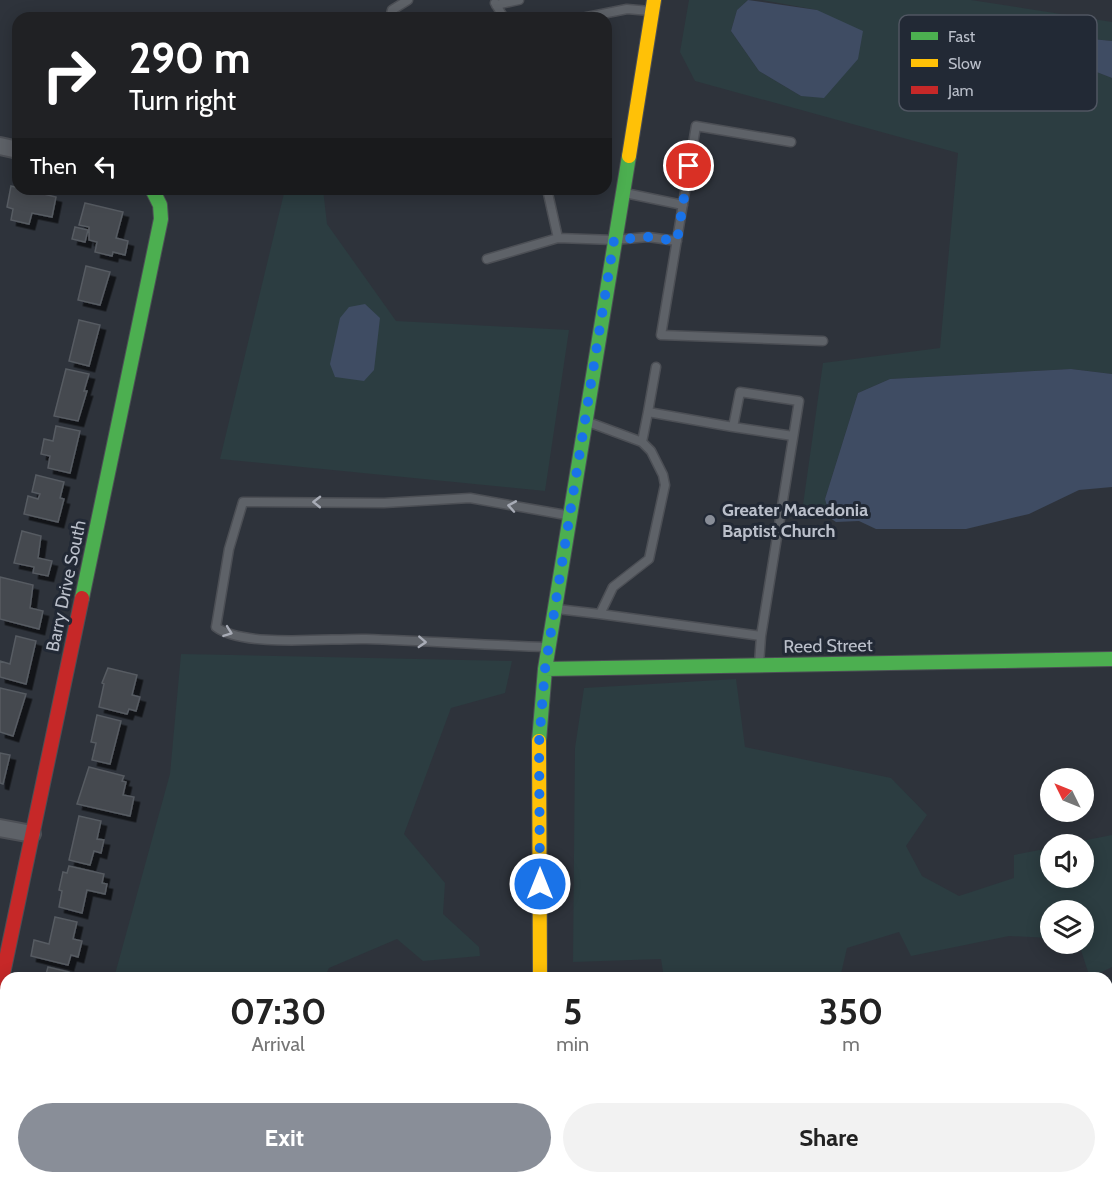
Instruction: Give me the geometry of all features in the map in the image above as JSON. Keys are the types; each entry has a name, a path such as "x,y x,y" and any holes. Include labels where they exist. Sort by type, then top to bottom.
{"street":[{"path":"540,972 539,743 545,669 653,5"},
{"name":"Barry Drive South","path":"3,972 161,219 160,204 156,195"},
{"name":"Reed Street","path":"545,669 1112,659"},
{"path":"0,828 32,834"}],"lane":[{"path":"392,12 408,0"},
{"path":"496,3 519,0"},
{"path":"612,12 653,5"},
{"path":"791,142 696,126 661,335 823,341"},
{"path":"622,192 683,206"},
{"path":"548,195 558,238"},
{"path":"487,259 558,238 614,240 648,237 677,241"},
{"path":"642,442 656,367"},
{"path":"733,427 740,392 799,401 761,636 759,665"},
{"path":"648,412 794,436"},
{"path":"585,421 642,442 660,467 664,485 652,555 613,587 600,614"},
{"path":"548,648 365,639 261,639 226,634 216,627 230,549 243,502 384,503 470,498 569,516"},
{"path":"554,608 761,636"}],"shaded area":[{"path":"689,0 748,0 737,10 731,31 759,71 801,96 817,10 762,0 971,0 1067,15 899,15 899,111 1097,111 1097,72 1112,78 1112,374 1071,369 890,379 858,393 825,499 830,518 801,519 823,363 940,348 958,153 695,81 680,52"},
{"path":"1097,20 1112,22 1112,41 1097,40"},
{"path":"284,195 324,195 327,224 396,321 569,330 545,491 220,459"},
{"path":"181,654 512,661 505,693 451,708 404,834 445,883 443,914 479,947 480,956 423,961 397,939 329,968 327,972 116,972 170,774"},
{"path":"736,679 745,747 891,778 927,815 906,846 922,876 959,896 1014,878 1014,855 1040,850 1040,888 1094,888 1094,839 1112,835 1112,967 1102,972 1088,972 1082,954 1094,954 1094,900 1040,900 1040,938 1009,936 911,956 899,932 847,948 841,972 663,972 661,959 573,962 575,748 584,688"}],"water":[{"path":"748,0 817,10 863,31 858,59 824,98 801,96 759,71 731,31 737,10"},
{"path":"1097,40 1112,41 1112,78 1097,72"},
{"path":"365,304 380,318 374,370 364,381 335,377 330,364 340,318 349,307"},
{"path":"1071,369 1112,374 1112,487 1079,490 1029,514 966,529 876,529 859,521 836,522 830,518 825,499 858,393 890,379"}],"building":[{"path":"11,186 12,195 56,197 52,217 32,213 29,224 11,220 13,209 7,207"},
{"path":"85,203 123,212 116,238 128,241 125,255 113,252 112,256 95,252 97,242 89,240 89,227 79,225"},
{"path":"75,227 88,230 85,242 72,239"},
{"path":"86,266 110,272 100,305 78,300"},
{"path":"79,320 100,325 89,366 69,361"},
{"path":"66,369 89,374 84,391 87,391 78,421 54,416"},
{"path":"56,426 80,431 70,473 48,468 50,456 41,454 44,439 53,441"},
{"path":"36,475 64,482 60,498 64,499 58,522 24,514 28,496 38,499 40,494 32,492"},
{"path":"22,531 41,536 38,558 52,561 48,576 33,573 34,567 14,563"},
{"path":"0,577 33,585 30,608 43,611 39,629 0,619"},
{"path":"16,636 36,641 26,684 0,677 0,661 10,664"},
{"path":"108,668 137,675 132,695 140,697 136,711 129,709 127,714 99,707 104,684 102,683"},
{"path":"0,688 26,694 13,736 0,732"},
{"path":"97,715 121,721 110,764 92,760 96,743 91,742"},
{"path":"0,753 10,755 3,784 0,783"},
{"path":"89,767 124,776 122,781 126,782 123,795 134,797 130,816 77,804"},
{"path":"79,816 101,821 97,839 104,840 101,853 94,851 90,865 69,860"},
{"path":"69,866 104,874 102,883 107,884 105,894 87,890 82,913 59,907 62,891 59,890 63,872 67,873"},
{"path":"55,917 77,922 73,939 82,941 78,957 71,955 68,965 31,956 34,940 49,944"},
{"path":"48,967 69,972 47,972"}],"traffic: fast":[{"path":"539,741 545,669 629,156"},
{"path":"82,598 161,219 160,205 155,195"},
{"path":"545,669 1112,659"}],"traffic: slow":[{"path":"629,156 654,0"},
{"path":"539,741 540,972"}],"traffic: jam":[{"path":"3,972 82,598"}],"place":[{"name":"Greater Macedonia Baptist Church","path":"710,520"}],"route":[{"path":"540,884 539,743 545,669 614,240 648,237 677,241 689,166"}]}
